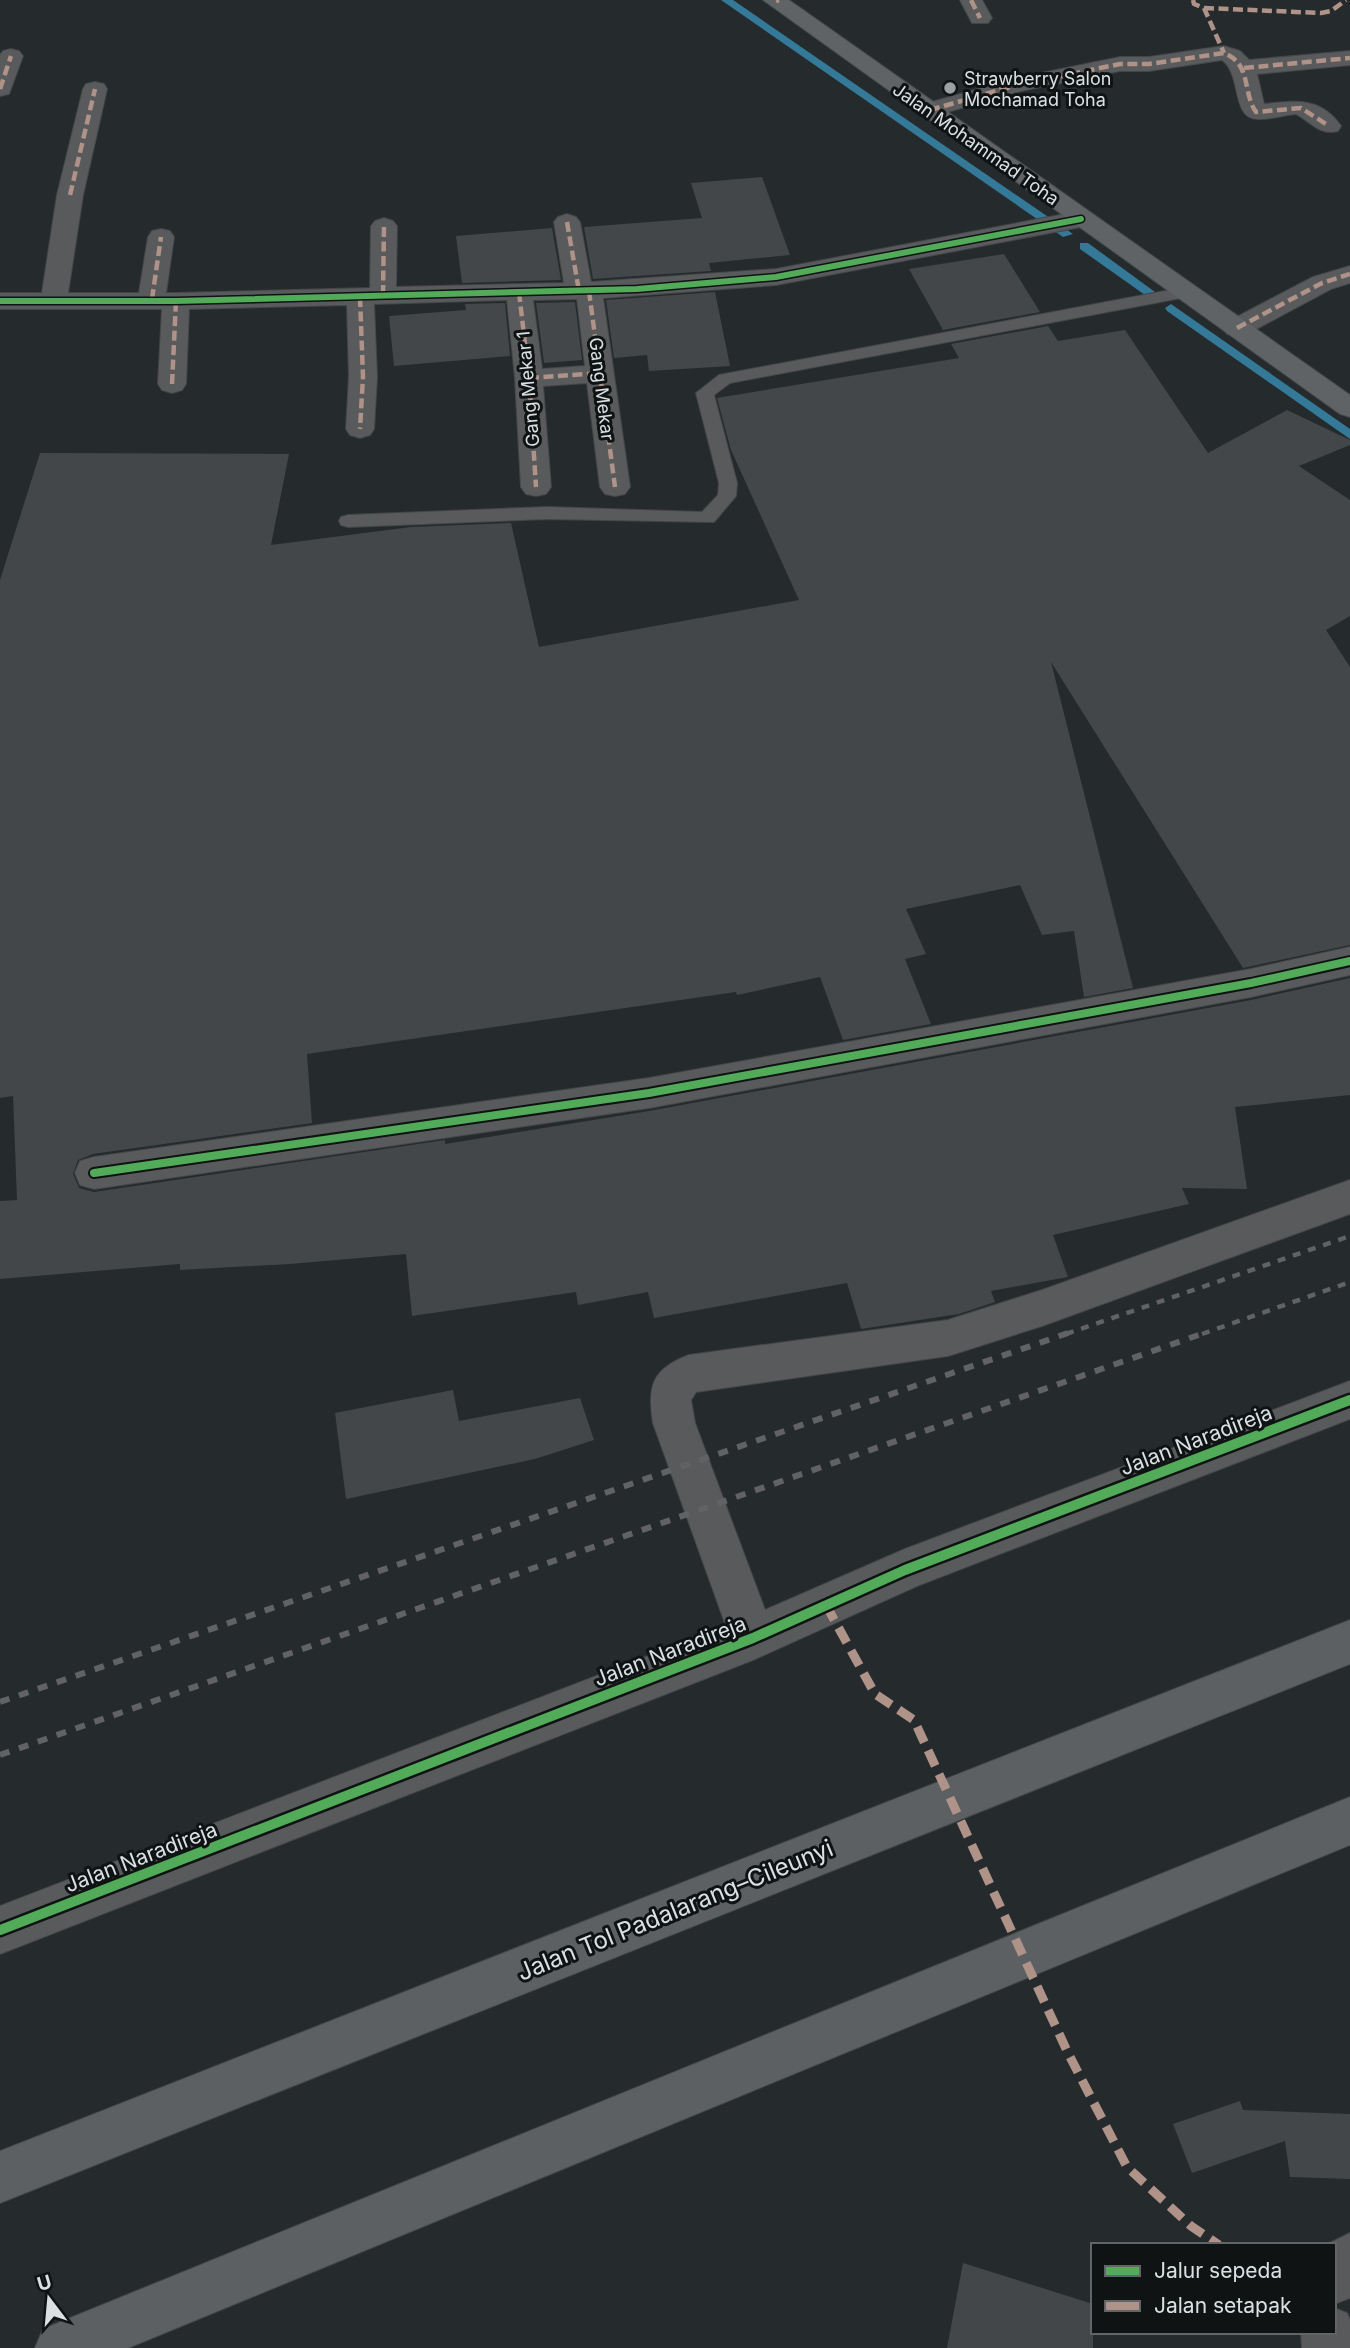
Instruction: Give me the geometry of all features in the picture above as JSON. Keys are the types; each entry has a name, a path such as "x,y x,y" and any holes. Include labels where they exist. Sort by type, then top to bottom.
{"highway":[{"name":"Jalan Tol Padalarang–Cileunyi","path":"0,2178 1350,1642"},
{"path":"62,2348 1350,1821"}],"main road":[{"name":"Jalan Mohammad Toha","path":"776,0 1350,408"}],"street":[{"path":"930,110 1017,85 1120,64 1149,64 1224,53 1231,54 1244,68 1253,109 1256,112 1300,106 1310,110 1329,126"},
{"path":"0,89 11,56"},
{"path":"1244,68 1350,58"},
{"path":"54,300 69,195 95,89"},
{"path":"0,301 584,291 776,277 1082,219"},
{"name":"Gang Mekar","path":"567,222 601,373 615,487"},
{"path":"360,429 371,296 384,226"},
{"path":"161,237 172,384"},
{"path":"1237,328 1322,283 1350,274"},
{"name":"Gang Mekar 1","path":"519,292 529,378 536,487"},
{"path":"529,378 601,373"},
{"path":"94,1173 649,1093 1251,983 1350,961"},
{"path":"752,1638 674,1423 669,1394 674,1382 689,1374 948,1338 1042,1308 1350,1197"},
{"name":"Jalan Naradireja","path":"0,1930 752,1638 905,1570 1350,1400"},
{"path":"1336,2271 1350,2259"}],"lane":[{"path":"348,521 547,513 708,518 727,496 728,483 705,393 724,379 1186,292"}],"building":[{"path":"762,177 790,255 709,263 711,271 593,279 584,227 702,218 691,183"},
{"path":"552,228 561,280 462,283 456,236"},
{"path":"1004,254 1040,312 943,330 909,269"},
{"path":"715,292 730,366 649,371 647,355 614,358 606,300"},
{"path":"575,302 582,360 544,363 536,303"},
{"path":"505,303 510,356 394,366 389,316 466,310 465,304"},
{"path":"1048,326 1058,341 1125,330 1208,453 1287,410 1350,440 1350,445 1299,466 1350,500 1350,616 1326,630 1350,667 1350,945 1243,968 1051,662 1133,988 1084,997 1074,931 1042,935 1020,885 906,909 926,954 905,959 931,1024 843,1040 820,977 737,995 736,992 307,1054 312,1123 93,1154 78,1160 73,1174 79,1188 94,1192 445,1140 445,1144 649,1111 1251,1000 1350,978 1350,1095 1235,1107 1247,1189 1182,1188 1189,1204 1053,1235 1068,1277 991,1291 995,1302 959,1314 861,1329 847,1283 654,1318 648,1292 578,1305 576,1292 412,1316 406,1254 180,1270 180,1264 0,1279 0,1201 17,1200 13,1096 0,1098 0,580 40,453 289,454 271,545 411,527 511,523 539,647 799,600 731,450 717,398 959,358 951,344"},
{"path":"453,1390 459,1421 580,1398 594,1440 535,1459 346,1499 335,1413"},
{"path":"1240,2101 1243,2110 1350,2114 1350,2179 1290,2177 1285,2141 1192,2173 1173,2124"},
{"path":"963,2263 1091,2303 1093,2348 947,2348"}],"waterway":[{"path":"726,0 1067,234"},
{"path":"1084,246 1149,292"},
{"path":"1171,308 1350,435"}],"railway":[{"path":"1066,1334 1350,1236"},
{"path":"1202,1334 1350,1282"},
{"path":"0,1702 1071,1332"},
{"path":"0,1755 1207,1332"}],"marked path":[{"path":"971,0 980,18"},
{"path":"1193,0 1194,4 1204,8 1224,53"},
{"path":"1204,8 1321,13 1331,11 1346,0"},
{"path":"930,110 1017,85 1120,64 1149,64 1224,53 1232,56 1242,68 1256,112 1301,108 1329,126"},
{"path":"0,89 11,56"},
{"path":"1244,68 1350,58"},
{"path":"70,195 95,89"},
{"path":"567,222 579,291"},
{"path":"383,295 384,226"},
{"path":"152,299 161,237"},
{"path":"1237,328 1322,283 1350,274"},
{"path":"589,291 615,487"},
{"path":"519,292 529,378 536,487"},
{"path":"360,297 363,377 360,429"},
{"path":"172,384 176,301"},
{"path":"529,378 601,373"},
{"path":"826,1605 875,1694 914,1720 1068,2053 1127,2167 1191,2226 1216,2243"}],"cycle path":[{"path":"0,301 176,301 637,289 776,277 1081,219"},
{"path":"94,1173 649,1093 1251,983 1350,961"},
{"path":"0,1930 753,1638 905,1570 1350,1400"}],"place":[{"name":"Strawberry Salon Mochamad Toha","path":"950,88"}]}
